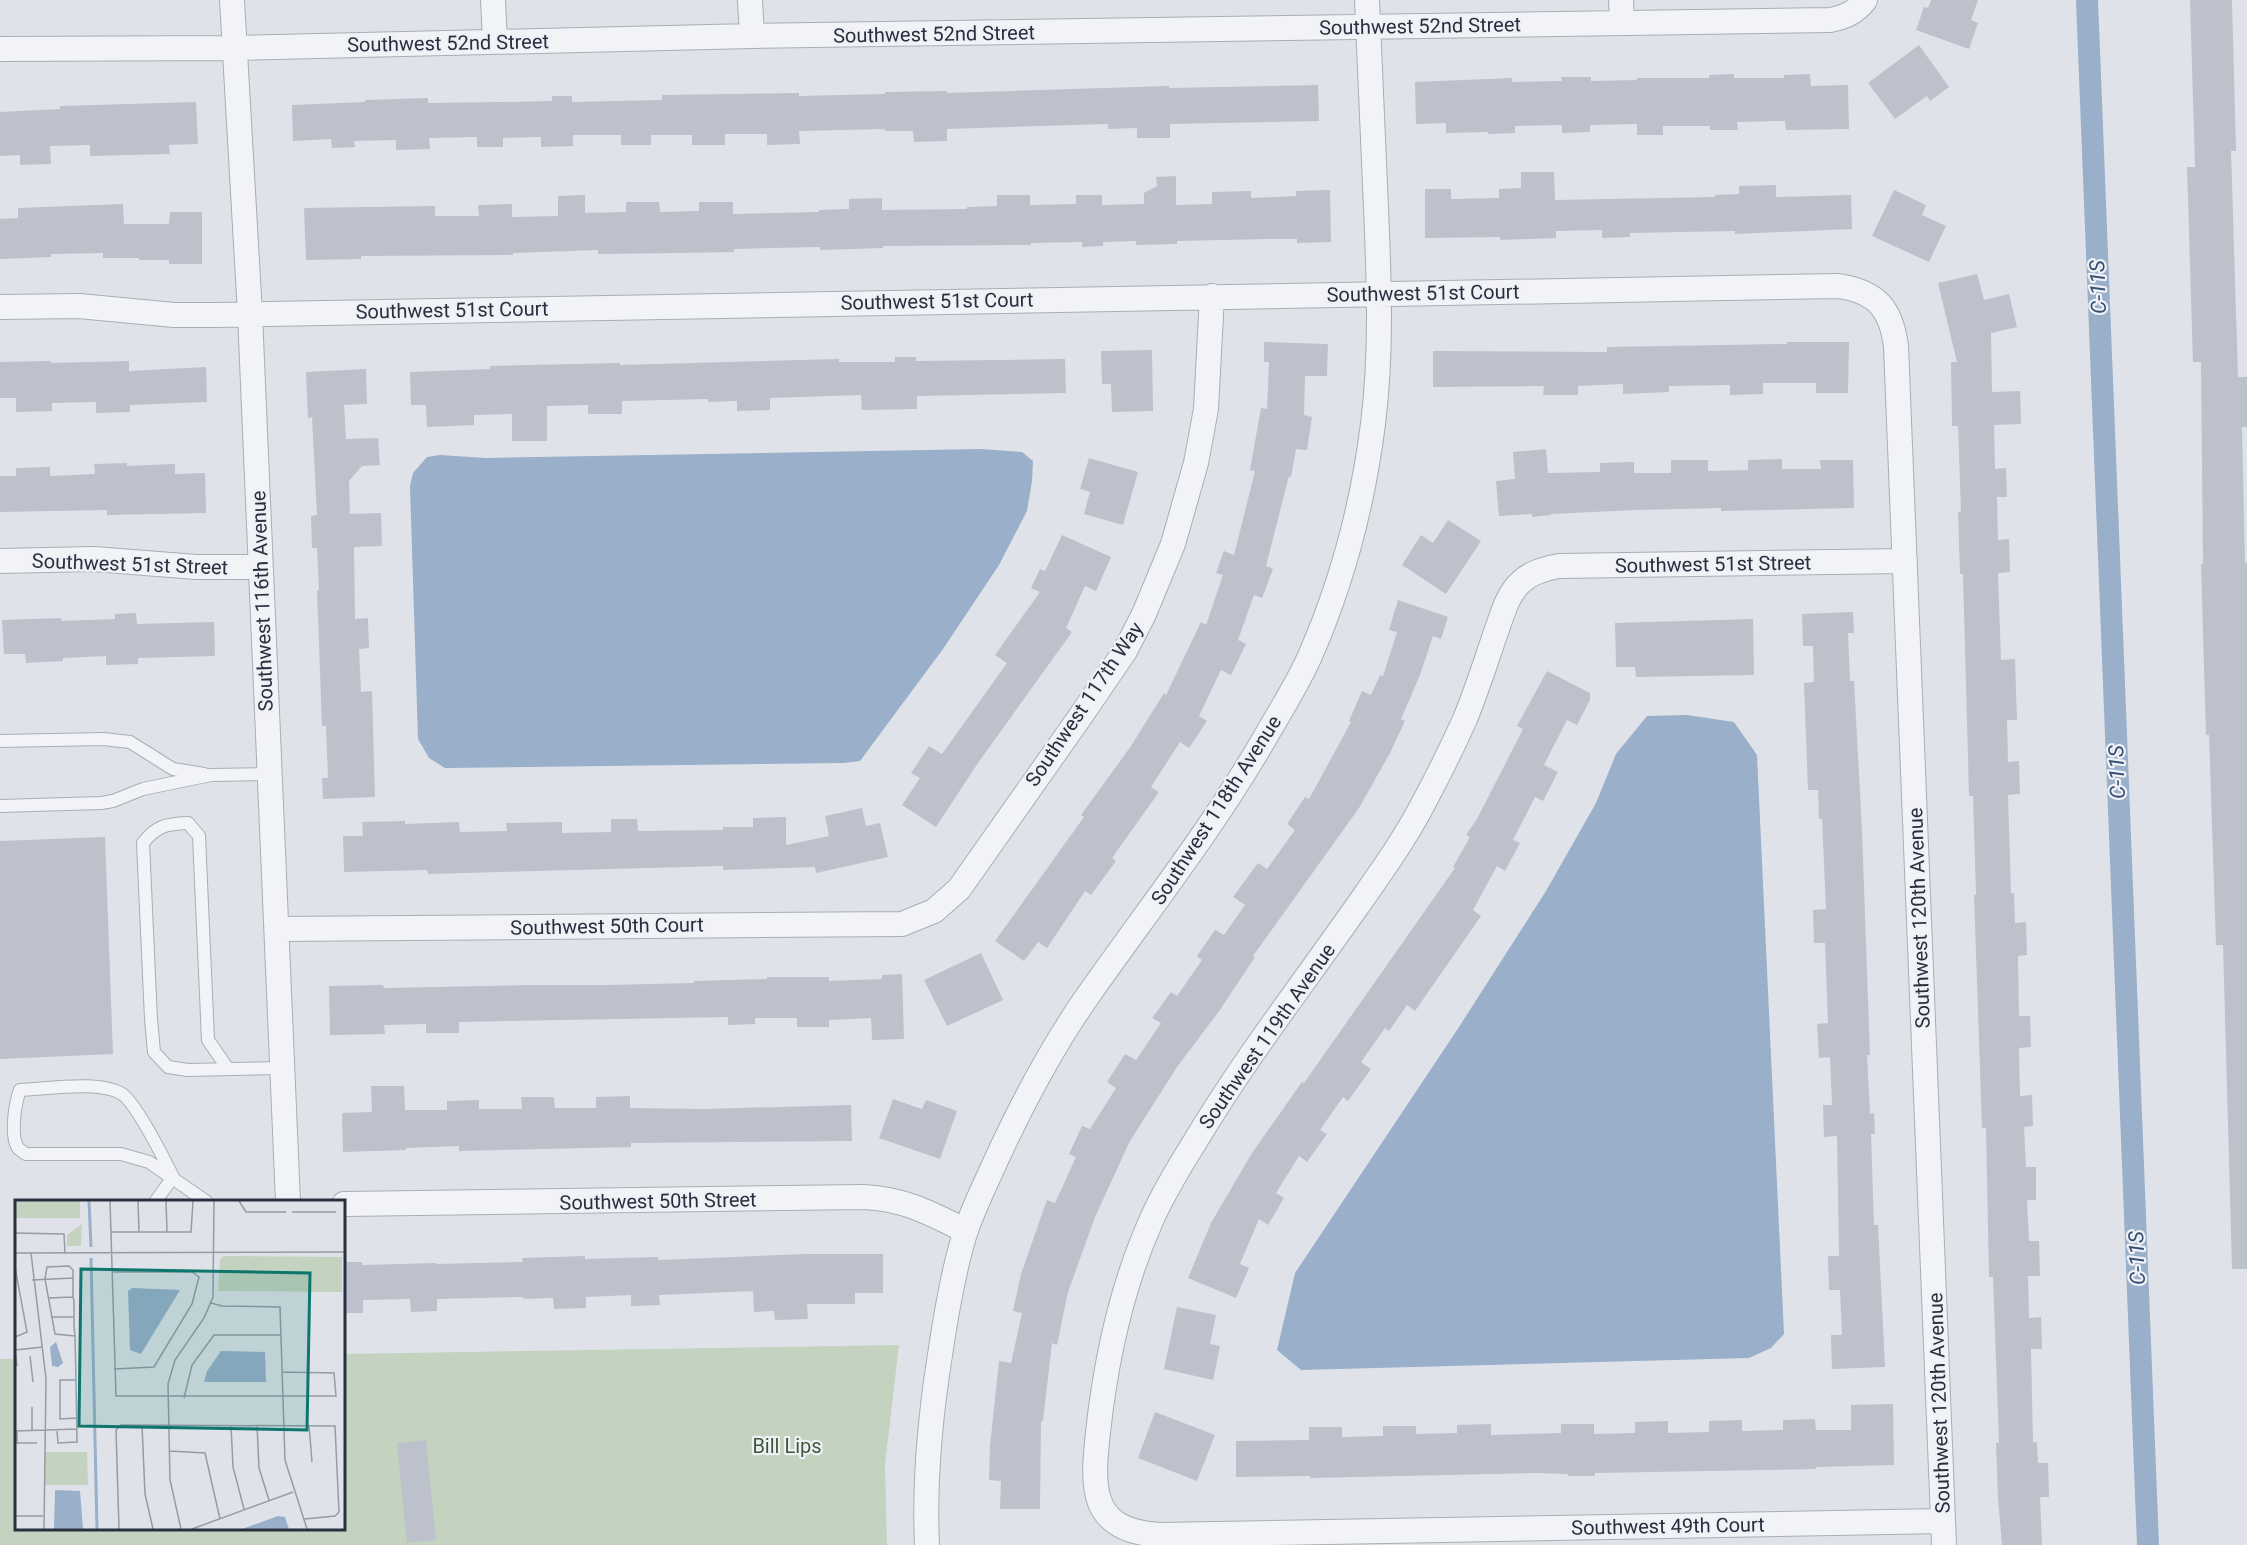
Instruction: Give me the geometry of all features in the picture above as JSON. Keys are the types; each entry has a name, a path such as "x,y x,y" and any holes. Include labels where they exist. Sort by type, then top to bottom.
{"street":[{"name":"Southwest 116th Avenue","path":"232,0 250,314 288,1200"},
{"path":"493,0 495,42"},
{"path":"750,0 752,36"},
{"name":"Southwest 118th Avenue","path":"927,1545 925,1502 932,1407 951,1288 966,1231 984,1186 1032,1084 1086,999 1170,885 1243,776 1309,659 1350,540 1373,423 1378,355 1379,294 1367,0"},
{"name":"Southwest 52nd Street","path":"0,49 233,48 752,36 1368,27 1622,12 1830,20 1845,17 1864,2"},
{"name":"Southwest 51st Court","path":"0,307 79,306 174,315 1839,286 1852,288 1873,298"},
{"name":"Southwest 117th Way","path":"934,911 959,889 1112,670 1144,614 1173,544 1196,463 1206,409 1212,296"},
{"name":"Southwest 120th Avenue","path":"1873,298 1891,320 1896,346 1944,1545"},
{"name":"Southwest 51st Street","path":"0,561 94,559 196,567 260,567"},
{"name":"Southwest 51st Street","path":"1524,579 1534,572 1559,566 1905,561"},
{"name":"Southwest 119th Avenue","path":"1110,1517 1104,1510 1094,1487 1103,1385 1115,1325 1151,1220 1182,1162 1220,1100 1382,870 1420,809 1465,718 1509,598 1524,579"},
{"name":"Southwest 50th Court","path":"277,929 902,924 934,911"},
{"name":"Southwest 50th Street","path":"345,1204 881,1198 919,1208 966,1231"},
{"name":"Southwest 49th Court","path":"1110,1517 1116,1523 1135,1532 1160,1535 1943,1521"}],"lane":[{"path":"0,741 102,739 124,741 130,742 173,769 212,775 268,774"},
{"path":"0,806 101,803 113,801 143,789 212,775"},
{"path":"228,1069 208,1040 199,836 188,823 169,824 152,831 143,843 154,1052 168,1067 188,1070 283,1068"},
{"path":"173,1177 152,1136 125,1096 115,1090 89,1087 20,1090 15,1101 15,1129 18,1147 26,1154 121,1154 149,1162 204,1200"},
{"path":"156,1200 173,1177"}],"green space":[{"name":"Bill Lips","path":"899,1345 885,1465 887,1545 0,1545 0,1359 15,1359 15,1530 345,1530 345,1354"}],"water":[{"path":"981,449 1022,452 1033,461 1027,511 999,565 943,649 860,761 445,768 429,758 418,739 410,486 413,473 427,457 440,455 486,458"},
{"path":"1687,715 1734,722 1757,755 1784,1334 1771,1348 1749,1358 1301,1370 1277,1350 1295,1273 1459,1027 1546,891 1596,803 1616,754 1647,716"}],"building":[{"path":"1931,0 1978,0 1971,20 1978,23 1969,49 1916,30 1924,7 1928,8"},
{"path":"2190,0 2232,0 2236,151 2231,151 2238,377 2247,377 2247,427 2242,427 2245,563 2247,563 2247,1269 2232,1269 2223,945 2216,945 2209,735 2206,735 2201,564 2203,564 2201,362 2193,362 2187,167 2195,167"},
{"path":"1919,45 1949,87 1930,101 1927,96 1895,119 1868,83"},
{"path":"1734,74 1734,78 1784,78 1784,75 1810,74 1811,86 1848,85 1849,129 1786,130 1785,121 1737,122 1738,130 1710,130 1710,126 1663,126 1663,135 1637,135 1637,124 1590,125 1590,132 1562,133 1562,125 1515,126 1515,133 1488,134 1488,132 1446,133 1446,123 1416,124 1415,82 1512,78 1512,82 1562,81 1561,77 1591,77 1591,81 1637,80 1637,78 1709,78 1709,75"},
{"path":"1318,85 1319,121 1170,124 1170,138 1137,138 1137,128 1108,129 1108,124 947,129 947,141 914,142 913,131 885,131 885,129 799,131 800,144 767,145 767,134 725,134 725,145 692,145 692,135 651,135 651,145 621,145 621,135 573,135 573,146 541,147 541,137 503,138 503,147 477,147 477,137 429,138 430,149 396,150 396,140 354,141 355,147 332,148 331,139 293,141 292,105 365,102 365,100 428,98 428,103 502,102 552,101 552,96 572,96 572,102 662,100 662,95 799,93 799,96 885,94 885,92 947,91 947,93 1169,86 1169,88"},
{"path":"196,102 198,144 169,145 170,154 90,156 90,145 50,146 51,164 20,165 20,155 0,156 0,112 60,109 60,106"},
{"path":"1521,172 1554,172 1555,200 1715,197 1715,195 1739,194 1739,186 1776,185 1776,197 1851,195 1852,229 1735,234 1735,231 1630,233 1630,237 1602,238 1602,230 1556,231 1556,238 1500,240 1500,237 1425,238 1425,189 1451,189 1451,199 1499,198 1499,189 1521,188"},
{"path":"1176,176 1176,205 1212,204 1212,192 1251,191 1251,198 1296,196 1296,191 1330,190 1331,242 1297,243 1297,239 1268,239 1177,241 1177,244 1136,245 1136,241 1103,242 1103,246 1082,247 1082,242 598,254 598,250 513,253 513,255 361,256 361,259 306,260 304,208 435,206 435,216 479,216 478,205 512,204 512,217 558,216 558,196 585,195 585,213 626,212 626,202 659,202 660,212 699,211 699,202 733,202 733,214 819,212 819,210 849,209 849,199 882,198 882,210 967,209 967,207 997,206 997,195 1030,195 1030,205 1076,204 1076,195 1102,195 1102,205 1144,204 1144,193 1157,186 1156,177"},
{"path":"1894,190 1926,205 1922,215 1946,226 1929,262 1872,236"},
{"path":"123,204 124,224 169,224 170,212 202,212 202,264 169,264 169,260 139,260 139,258 103,258 103,253 51,254 51,257 0,259 0,219 18,218 18,208"},
{"path":"1977,274 1984,300 2009,294 2017,327 1991,333 1992,392 2020,391 2021,424 1994,425 1995,469 2006,468 2007,497 1997,497 1998,540 2009,539 2010,572 1998,573 2001,660 2015,659 2017,720 2007,720 2008,762 2019,761 2020,794 2008,795 2011,893 2014,893 2015,923 2026,922 2027,955 2018,956 2019,1016 2030,1016 2031,1047 2019,1048 2020,1096 2032,1095 2033,1126 2024,1127 2026,1167 2036,1167 2036,1200 2027,1200 2029,1241 2039,1241 2040,1276 2028,1276 2029,1318 2041,1317 2042,1349 2031,1349 2033,1442 2037,1442 2038,1463 2048,1463 2049,1497 2040,1497 2042,1545 2002,1545 1998,1498 1996,1443 1999,1443 1993,1277 1989,1277 1986,1128 1982,1128 1973,796 1969,796 1963,574 1960,574 1958,512 1961,511 1958,426 1952,426 1951,362 1957,362 1938,283"},
{"path":"1264,342 1328,344 1327,376 1305,376 1304,415 1312,417 1307,450 1296,449 1291,477 1289,476 1266,566 1273,569 1262,598 1254,595 1238,640 1246,644 1231,675 1221,670 1199,716 1207,721 1189,748 1180,742 1151,787 1159,792 1112,858 1116,861 1091,895 1085,891 1047,948 1038,942 1024,961 995,941 1084,817 1081,815 1131,746 1164,693 1166,695 1201,622 1206,625 1223,575 1216,573 1224,551 1234,555 1255,471 1250,470 1261,408 1267,409 1269,362 1264,362"},
{"path":"1787,342 1849,342 1848,393 1816,393 1816,383 1763,383 1763,394 1730,395 1730,385 1669,386 1669,392 1623,394 1623,384 1578,386 1578,395 1543,395 1544,386 1433,387 1433,351 1607,352 1607,347 1787,344"},
{"path":"1152,350 1153,411 1112,412 1111,384 1102,384 1101,351"},
{"path":"895,357 916,357 916,361 1065,359 1066,393 917,396 917,409 862,410 861,395 770,398 770,410 737,411 737,401 708,402 708,399 622,401 622,414 588,414 588,405 547,406 547,441 512,441 512,414 474,415 474,425 427,427 426,405 411,405 410,372 490,369 490,366 620,363 620,365 839,359 839,362 895,362"},
{"path":"51,361 51,363 129,361 129,371 206,367 207,402 130,405 130,412 96,413 96,402 52,403 52,411 16,412 16,398 0,398 0,362"},
{"path":"366,369 367,404 344,405 346,439 378,438 380,465 362,466 349,481 350,514 381,513 382,546 354,547 355,619 368,618 369,648 359,649 361,692 372,691 375,797 323,799 322,778 328,778 326,726 322,726 317,548 312,548 311,516 317,515 312,417 308,418 306,372"},
{"path":"1546,449 1548,473 1600,472 1600,463 1634,462 1634,473 1671,473 1671,460 1708,460 1708,471 1748,470 1748,460 1782,459 1782,469 1821,469 1820,460 1853,460 1854,508 1721,511 1721,508 1551,514 1532,517 1532,514 1499,516 1496,481 1515,479 1513,452"},
{"path":"1089,458 1138,472 1123,525 1084,514 1090,492 1080,489"},
{"path":"127,463 127,466 175,464 175,474 205,473 206,513 107,515 107,510 0,512 0,476 16,476 16,468 50,467 50,476 95,474 94,464"},
{"path":"1448,520 1481,541 1446,594 1402,565 1421,535 1433,543"},
{"path":"1062,535 1111,557 1096,591 1085,586 1066,628 1072,632 978,763 936,827 902,805 920,778 911,773 929,746 942,754 1007,663 995,655 1040,592 1031,588 1040,569 1045,571"},
{"path":"1398,600 1448,617 1441,639 1433,636 1420,675 1401,719 1405,721 1359,808 1253,956 1255,957 1220,1010 1177,1067 1130,1141 1095,1217 1068,1292 1057,1345 1052,1343 1043,1421 1041,1421 1040,1509 1000,1509 1001,1481 989,1480 990,1446 999,1361 1011,1363 1022,1313 1013,1311 1021,1274 1047,1200 1055,1203 1076,1157 1069,1154 1082,1126 1090,1129 1116,1088 1107,1082 1125,1054 1136,1060 1161,1023 1152,1018 1171,992 1177,996 1202,960 1197,956 1215,930 1224,935 1245,905 1233,897 1258,863 1267,869 1295,830 1287,824 1305,797 1309,799 1351,722 1349,721 1362,691 1371,695 1380,675 1383,676 1397,632 1389,630"},
{"path":"1853,612 1854,633 1848,633 1850,681 1854,681 1862,830 1870,1055 1867,1055 1870,1114 1874,1113 1875,1134 1871,1134 1874,1225 1878,1225 1885,1367 1832,1369 1831,1335 1842,1335 1840,1290 1829,1290 1828,1256 1839,1256 1837,1136 1824,1137 1823,1105 1832,1105 1830,1057 1819,1058 1817,1024 1828,1023 1825,943 1814,943 1813,910 1826,909 1822,819 1819,819 1818,790 1808,790 1804,683 1814,682 1813,646 1803,646 1802,614"},
{"path":"136,613 137,624 214,622 215,656 138,658 138,664 106,665 106,656 26,663 25,654 4,654 2,620 115,619 115,614"},
{"path":"1753,619 1754,675 1636,677 1635,667 1616,667 1615,623"},
{"path":"1547,671 1590,693 1590,700 1577,725 1567,720 1544,765 1558,772 1543,801 1535,797 1513,840 1520,843 1505,871 1497,866 1473,910 1481,916 1415,1011 1407,1005 1389,1031 1385,1028 1361,1062 1371,1069 1348,1101 1343,1097 1320,1130 1327,1134 1307,1162 1299,1156 1276,1193 1284,1198 1268,1225 1259,1219 1240,1264 1249,1268 1236,1298 1188,1278 1211,1223 1252,1153 1455,868 1453,867 1470,837 1466,835 1477,819 1523,729 1517,726"},
{"path":"862,808 866,826 880,823 888,857 816,873 815,867 723,870 723,866 428,874 427,870 344,872 343,836 363,836 362,822 405,821 405,824 459,822 460,832 507,831 506,823 562,822 562,833 611,832 611,819 637,819 638,831 723,830 723,827 753,827 753,818 786,817 786,845 829,836 825,816"},
{"path":"105,837 113,1054 0,1059 0,841"},
{"path":"981,953 1003,1000 947,1026 924,980"},
{"path":"902,974 904,1039 872,1040 871,1018 829,1020 829,1027 797,1027 797,1018 755,1018 755,1024 728,1025 728,1017 459,1022 459,1033 426,1033 426,1024 384,1025 385,1034 330,1035 329,986 383,985 384,988 607,985 694,983 694,981 767,979 767,977 829,977 829,981 882,979 882,975"},
{"path":"371,1086 404,1086 405,1110 447,1110 447,1101 479,1100 479,1109 522,1109 521,1097 554,1097 555,1108 596,1108 596,1097 630,1096 630,1108 704,1109 851,1105 852,1141 631,1143 631,1147 459,1151 459,1146 343,1152 342,1113 372,1112"},
{"path":"893,1099 922,1109 926,1100 957,1111 940,1159 879,1138"},
{"path":"806,1254 883,1254 883,1293 855,1293 855,1304 807,1304 808,1319 775,1320 774,1311 754,1312 753,1291 659,1295 660,1305 631,1306 631,1295 586,1297 586,1308 554,1309 553,1298 437,1299 437,1311 411,1312 410,1299 363,1300 363,1313 345,1313 345,1262 362,1262 362,1265 523,1262 522,1258 585,1256 585,1259 658,1257 658,1260"},
{"path":"1177,1307 1216,1315 1210,1344 1220,1346 1213,1380 1164,1369"},
{"path":"1893,1404 1894,1465 1816,1467 1816,1469 1595,1473 1595,1476 1538,1473 1310,1478 1310,1476 1236,1477 1236,1441 1309,1440 1309,1427 1342,1427 1342,1437 1383,1436 1383,1426 1416,1426 1416,1434 1457,1433 1457,1425 1491,1424 1491,1435 1561,1433 1561,1424 1594,1424 1594,1434 1635,1433 1635,1422 1668,1421 1668,1433 1709,1432 1709,1421 1742,1420 1742,1431 1783,1430 1783,1420 1815,1419 1816,1430 1851,1430 1851,1405"},
{"path":"1155,1412 1215,1435 1197,1481 1138,1458"},
{"path":"426,1440 436,1540 407,1543 397,1443"}],"waterway":[{"name":"C-11S","path":"2087,0 2148,1545"}]}
